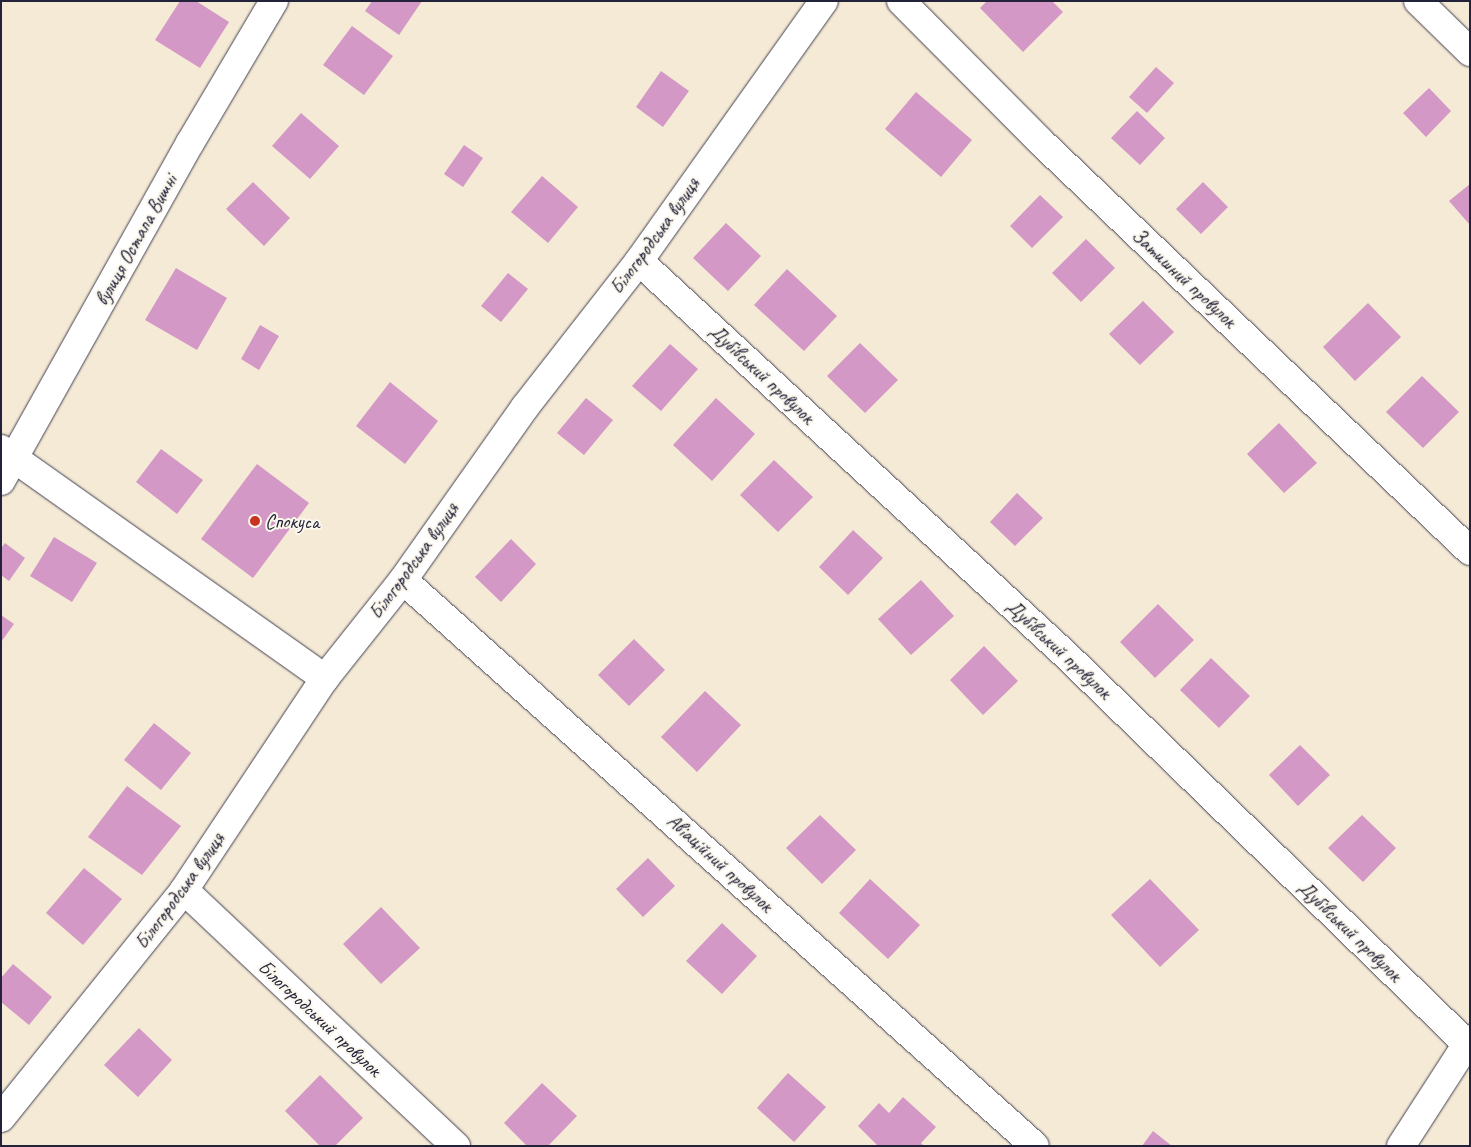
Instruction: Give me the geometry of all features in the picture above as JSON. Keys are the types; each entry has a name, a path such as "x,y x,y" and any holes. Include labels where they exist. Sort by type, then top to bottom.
{"street":[{"name":"вулиця Остапа Вишні","path":"6,463 274,1"},
{"name":"Білогородська вулиця","path":"1,1118 184,890 325,678 403,580 525,407 639,261 824,1"},
{"name":"Затишний провулок","path":"901,1 1040,141 1470,551"},
{"path":"1418,1 1470,52"},
{"name":"Дубівський провулок","path":"639,261 1068,656 1468,1043"},
{"path":"6,463 325,678"},
{"name":"Авіаційний провулок","path":"403,580 1035,1146"},
{"name":"Білогородський провулок","path":"184,890 456,1146"},
{"path":"1401,1146 1468,1043"}],"building":[{"path":"180,1 196,1 229,22 200,68 155,40"},
{"path":"372,1 422,1 399,35 365,11"},
{"path":"987,1 1052,1 1063,12 1023,52 980,8"},
{"path":"352,26 393,56 364,95 323,65"},
{"path":"1156,67 1174,83 1147,113 1129,97"},
{"path":"661,71 689,91 663,127 636,107"},
{"path":"1429,88 1451,111 1426,137 1403,113"},
{"path":"916,92 972,140 941,177 885,129"},
{"path":"1137,111 1165,138 1140,165 1111,138"},
{"path":"301,113 339,146 310,179 272,146"},
{"path":"464,145 483,158 463,187 444,174"},
{"path":"542,176 578,207 548,243 511,212"},
{"path":"253,182 290,218 264,246 226,209"},
{"path":"1203,182 1228,207 1201,234 1176,209"},
{"path":"1470,184 1470,225 1449,201"},
{"path":"1040,195 1063,217 1032,248 1010,226"},
{"path":"726,223 761,256 728,291 693,258"},
{"path":"1086,239 1115,268 1081,302 1052,273"},
{"path":"176,268 227,298 197,350 145,320"},
{"path":"787,269 837,316 804,351 754,305"},
{"path":"508,273 528,289 501,322 481,306"},
{"path":"1143,301 1174,332 1140,365 1109,334"},
{"path":"1368,303 1401,337 1355,381 1323,347"},
{"path":"260,325 279,336 259,370 241,359"},
{"path":"860,343 898,380 865,413 827,376"},
{"path":"670,344 698,369 661,411 632,386"},
{"path":"1422,376 1459,412 1423,448 1386,412"},
{"path":"390,382 438,421 405,464 356,426"},
{"path":"586,398 613,420 584,455 557,433"},
{"path":"716,398 755,434 712,481 673,445"},
{"path":"1279,423 1317,463 1284,493 1247,454"},
{"path":"161,449 203,480 177,514 136,482"},
{"path":"774,460 813,497 778,532 740,495"},
{"path":"257,464 309,503 253,578 201,539"},
{"path":"1017,493 1043,518 1015,546 990,522"},
{"path":"853,530 883,558 848,595 819,567"},
{"path":"54,537 97,563 72,602 30,576"},
{"path":"511,539 536,564 501,602 475,577"},
{"path":"5,543 25,558 9,581 1,575 1,548"},
{"path":"921,580 954,616 911,655 878,619"},
{"path":"1158,604 1194,640 1155,678 1120,642"},
{"path":"1,615 14,624 1,642"},
{"path":"634,639 665,670 629,706 598,675"},
{"path":"984,646 1018,681 983,715 950,680"},
{"path":"1211,658 1250,696 1219,728 1180,690"},
{"path":"705,691 741,725 697,772 661,737"},
{"path":"154,723 191,753 161,790 124,760"},
{"path":"1300,745 1330,775 1298,806 1269,775"},
{"path":"127,786 181,826 142,875 88,837"},
{"path":"820,815 856,850 822,884 786,848"},
{"path":"1362,815 1396,848 1363,882 1328,848"},
{"path":"648,858 675,886 643,917 616,889"},
{"path":"84,868 122,899 83,945 46,913"},
{"path":"870,879 920,925 888,959 839,913"},
{"path":"1150,879 1199,930 1160,967 1111,915"},
{"path":"381,907 420,948 381,984 343,944"},
{"path":"722,923 757,956 722,994 686,961"},
{"path":"13,964 52,997 29,1025 1,1002 1,978"},
{"path":"139,1028 172,1060 138,1097 104,1065"},
{"path":"788,1073 826,1107 794,1142 757,1108"},
{"path":"320,1075 363,1118 335,1146 320,1146 285,1111"},
{"path":"542,1083 577,1116 548,1146 527,1146 504,1123"},
{"path":"903,1097 936,1127 921,1143 924,1146 878,1146 858,1126 879,1103 889,1113"},
{"path":"1153,1131 1172,1146 1142,1146"}],"place":[{"name":"Спокуса","path":"255,521"}]}
